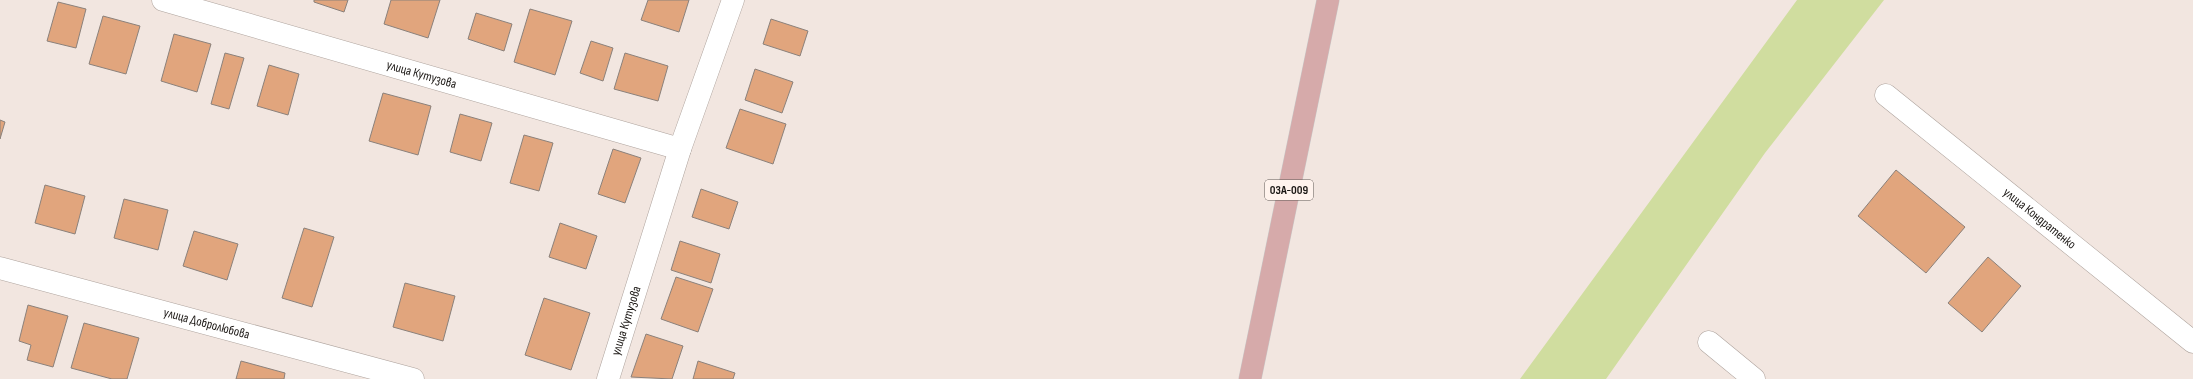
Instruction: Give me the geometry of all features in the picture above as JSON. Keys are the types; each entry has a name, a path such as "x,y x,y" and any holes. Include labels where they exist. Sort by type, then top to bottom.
{"main road":[{"name":"03А-009","path":"1250,379 1328,0"}],"street":[{"name":"улица Кутузова","path":"163,0 680,149"},
{"name":"улица Кутузова","path":"608,379 680,149 733,0"},
{"name":"улица Кондратенко","path":"1886,95 2193,342"},
{"name":"улица Добролюбова","path":"0,268 413,379"},
{"path":"1709,342 1754,379"}],"green space":[{"path":"1797,0 1884,0 1765,153 1606,379 1520,379"}],"building":[{"path":"314,0 348,0 344,12 314,2"},
{"path":"391,0 440,0 428,38 384,24"},
{"path":"648,0 689,0 679,32 641,20"},
{"path":"58,2 86,9 76,48 47,41"},
{"path":"530,9 572,21 555,75 514,62"},
{"path":"476,13 512,24 504,51 468,39"},
{"path":"103,16 140,26 126,74 89,64"},
{"path":"771,19 808,31 800,56 763,44"},
{"path":"174,34 211,44 197,92 161,81"},
{"path":"591,41 613,48 603,81 580,73"},
{"path":"225,53 244,58 229,109 211,104"},
{"path":"625,53 668,66 658,101 614,89"},
{"path":"269,65 299,74 288,115 257,106"},
{"path":"755,69 793,82 782,113 745,100"},
{"path":"383,93 431,106 418,155 369,141"},
{"path":"740,109 786,124 773,164 726,148"},
{"path":"460,114 492,123 481,161 450,152"},
{"path":"0,120 5,122 0,139"},
{"path":"524,135 553,143 539,191 510,183"},
{"path":"613,149 641,158 625,203 598,194"},
{"path":"1896,170 1965,227 1926,273 1858,216"},
{"path":"45,185 85,196 75,234 35,223"},
{"path":"701,189 738,202 729,229 692,217"},
{"path":"124,199 168,210 158,250 114,238"},
{"path":"560,223 597,236 586,269 549,257"},
{"path":"304,228 334,237 312,307 282,298"},
{"path":"194,231 238,244 227,280 183,266"},
{"path":"680,241 720,254 711,283 671,270"},
{"path":"1988,257 2021,286 1982,332 1948,303"},
{"path":"676,277 713,289 698,332 661,319"},
{"path":"405,283 455,296 443,341 393,327"},
{"path":"544,298 590,313 571,370 525,355"},
{"path":"28,305 68,316 53,367 27,360 31,345 19,341"},
{"path":"84,323 139,338 127,379 112,379 71,368"},
{"path":"646,334 683,346 672,379 631,377"},
{"path":"241,361 285,373 284,379 236,379"},
{"path":"698,361 735,373 733,379 693,379"}]}
